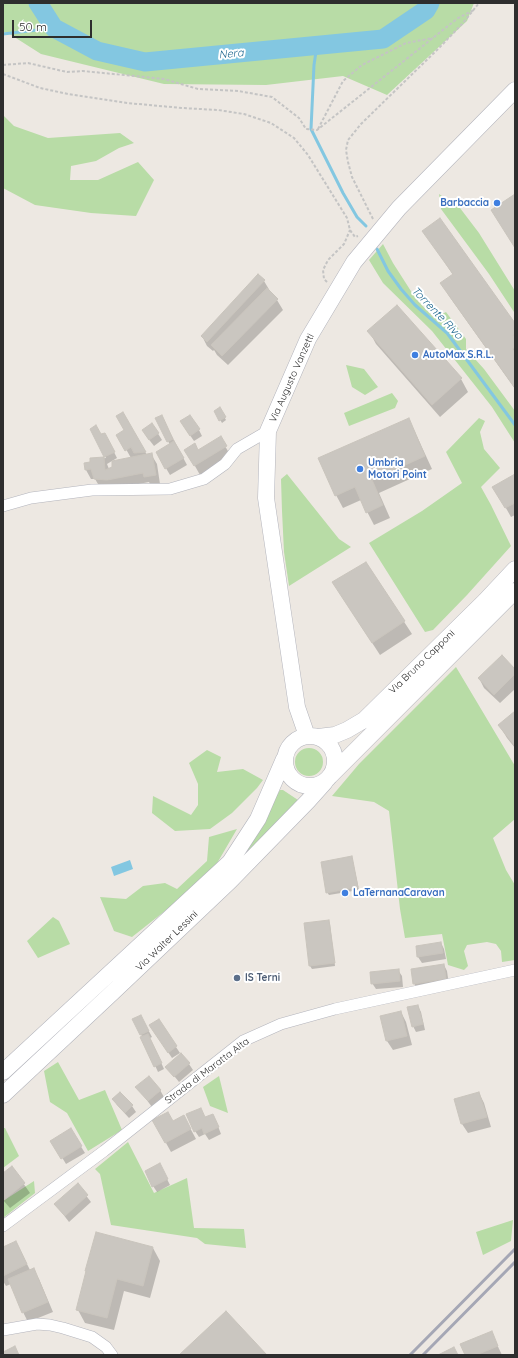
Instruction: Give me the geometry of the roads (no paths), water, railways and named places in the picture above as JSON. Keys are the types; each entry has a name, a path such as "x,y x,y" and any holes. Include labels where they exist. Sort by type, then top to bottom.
{"main road":[{"name":"Via Augusto Vanzetti","path":"312,736 297,706 266,498 268,431 308,339 354,262 399,208 515,90"},
{"name":"Via Bruno Capponi","path":"312,736 335,735 364,720 480,606 515,569"},
{"name":"Via Bruno Capponi","path":"328,779 515,591"},
{"path":"312,736 325,741 331,746 335,761 334,769 328,779 317,786 309,787 294,781 288,775 284,759 286,750 298,738 312,736"},
{"name":"Via Walter Lessini","path":"3,1072 230,862 258,819 284,759"},
{"name":"Via Walter Lessini","path":"3,1095 230,881 328,779"}],"street":[{"path":"3,506 31,498 92,490 170,489 204,479 225,464 237,450 268,431"},
{"name":"Strada di Maratta Alta","path":"3,1226 104,1151 243,1042 280,1024 335,1009 515,970"},
{"path":"3,1330 37,1324 50,1325 92,1337 106,1347 112,1355"}],"water":[{"path":"130,860 133,869 114,876 111,867"}],"waterway":[{"name":"Nera","path":"38,3 54,28 97,51 145,62 383,39 426,10 430,3"},
{"path":"3,34 54,28"},
{"name":"Torrente Rivo","path":"317,45 314,65 311,129 343,193 357,217 366,226"},
{"name":"Torrente Rivo","path":"377,249 388,271 401,289 415,305 447,333 515,425"}],"railway":[{"path":"410,1355 515,1249"},
{"path":"423,1355 515,1262"}],"place":[{"name":"Barbaccia","path":"497,203"},
{"name":"AutoMax S.R.L.","path":"415,355"},
{"name":"Umbria Motori Point","path":"360,469"},
{"name":"LaTernanaCaravan","path":"345,893"},
{"name":"IS Terni","path":"237,978"}]}
